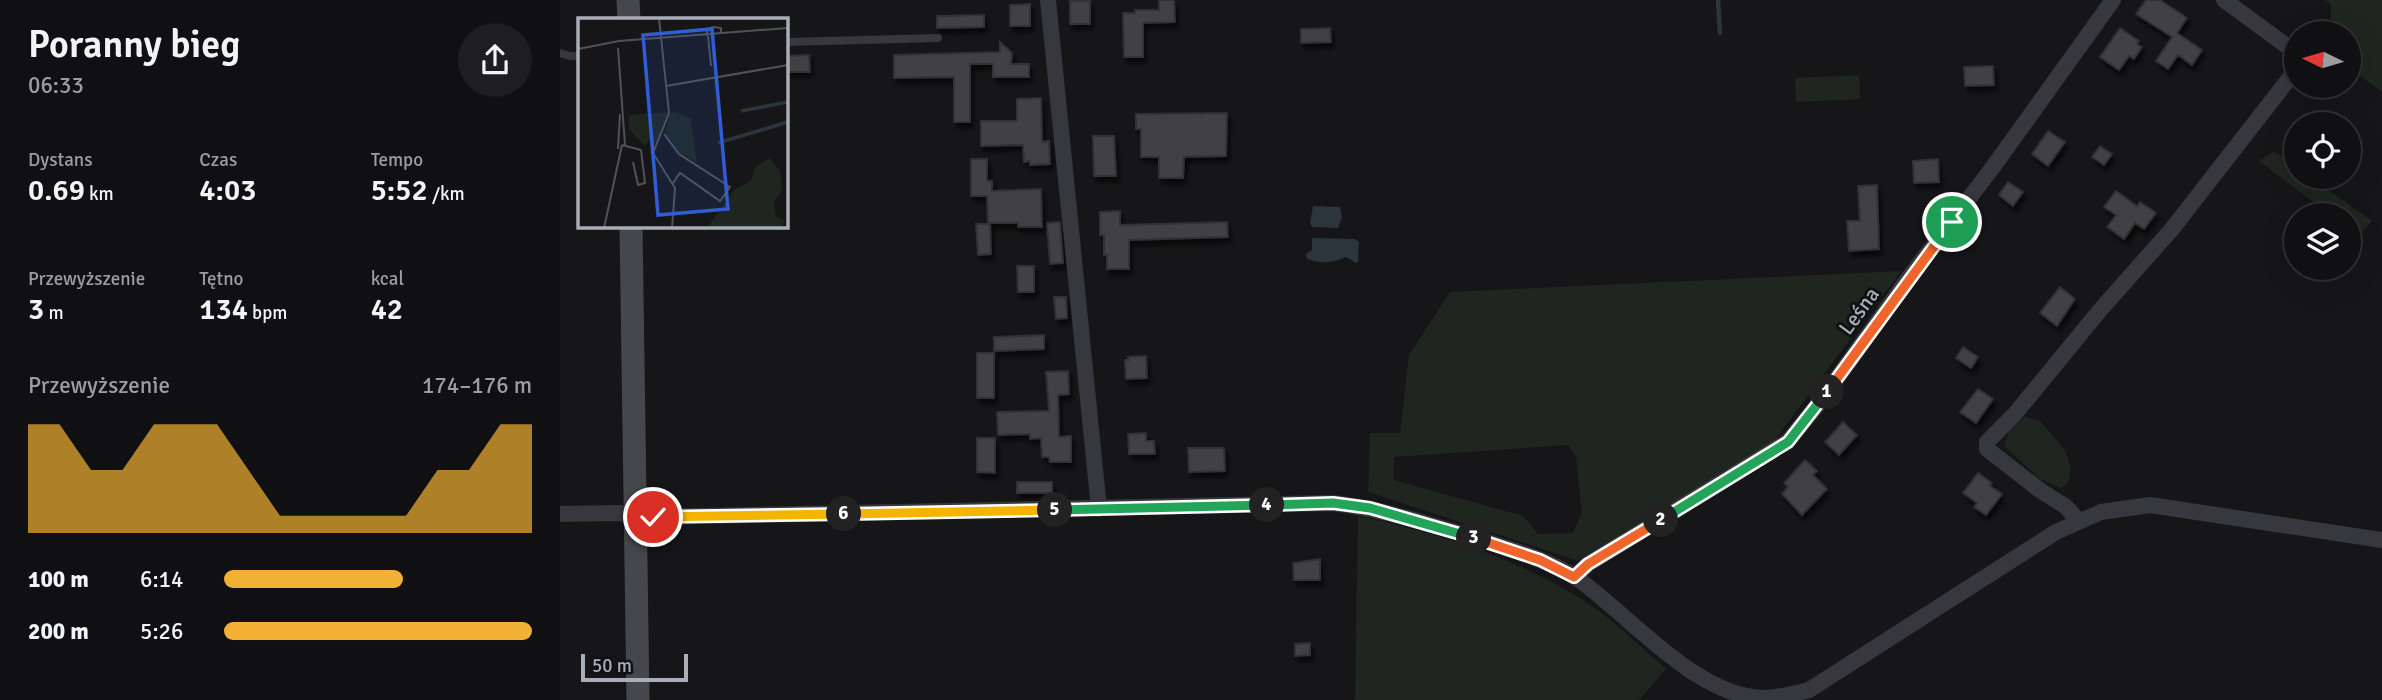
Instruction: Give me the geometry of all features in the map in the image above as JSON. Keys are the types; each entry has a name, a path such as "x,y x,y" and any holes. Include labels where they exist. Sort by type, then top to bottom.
{"main road":[{"path":"628,0 628,18"},
{"path":"631,228 638,700"}],"street":[{"path":"1048,0 1099,509"},
{"name":"Leśna","path":"1574,577 1588,564 1788,442 1993,167 2113,0"},
{"path":"2079,521 2065,506 2040,491 1987,449 1987,442 2014,415 2101,309 2172,229 2295,71 2296,58 2291,49 2224,0"},
{"path":"560,514 618,513 653,517 1333,503 1370,508 1508,548 1563,570 1586,584 1677,661 1712,683 1745,695 1775,697 1809,690 2056,531 2101,512 2150,505 2382,540"}],"lane":[{"path":"788,42 938,38"},
{"path":"560,54 575,56"}],"shaded area":[{"path":"2324,0 2382,0 2382,92 2361,77 2361,21 2331,21 2331,4"},
{"path":"1859,75 1860,99 1796,102 1795,78"},
{"path":"2274,151 2284,158 2284,180 2259,161"},
{"path":"2296,189 2327,189 2347,203 2315,203"},
{"path":"1313,206 1340,207 1342,217 1338,228 1312,227 1310,223"},
{"path":"2361,213 2372,221 2361,231"},
{"path":"1312,238 1354,239 1359,242 1358,262 1346,257 1327,262 1307,259 1306,254 1312,250"},
{"path":"1901,271 1774,441 1579,561 1368,492 1370,433 1400,433 1409,355 1450,292","holes":["1568,445 1576,456 1582,513 1573,533 1538,534 1523,516 1394,480 1394,457"]},
{"path":"2025,417 2040,421 2065,450 2071,467 2069,480 2062,488 2040,479 2004,446 2009,432"},
{"path":"1358,516 1475,548 1530,571 1594,607 1666,669 1639,700 1355,700"}],"building":[{"path":"1159,0 1174,0 1175,22 1143,23 1143,57 1124,57 1123,13 1159,10"},
{"path":"2146,0 2160,0 2187,18 2177,33 2202,50 2192,65 2178,55 2168,69 2156,61 2172,37 2136,14"},
{"path":"1070,1 1090,1 1090,24 1070,24"},
{"path":"1030,4 1030,26 1010,26 1010,5"},
{"path":"984,15 984,27 937,28 937,16"},
{"path":"1330,28 1331,42 1301,43 1301,29"},
{"path":"2120,28 2139,41 2137,44 2142,47 2134,59 2129,56 2119,70 2100,57"},
{"path":"1000,42 1012,53 1011,64 1029,64 1029,77 993,77 993,64 970,64 970,122 954,122 954,77 894,78 894,55 1000,52"},
{"path":"809,55 810,72 788,72 788,56"},
{"path":"1993,66 1994,85 1965,86 1964,67"},
{"path":"1041,98 1042,142 1049,141 1050,164 1030,165 1030,161 1024,162 1023,145 981,146 981,121 1017,121 1017,99"},
{"path":"1227,113 1226,156 1184,157 1183,178 1159,178 1159,157 1141,157 1141,129 1136,129 1136,114"},
{"path":"2048,131 2065,142 2048,166 2032,154"},
{"path":"1093,136 1114,136 1116,176 1094,176"},
{"path":"2100,146 2112,154 2104,165 2092,157"},
{"path":"971,159 987,159 987,181 992,181 992,191 1041,189 1042,227 1018,227 1018,223 988,223 987,196 971,196"},
{"path":"1938,159 1939,182 1914,183 1913,161"},
{"path":"2008,182 2023,192 2013,206 1999,195"},
{"path":"1877,185 1879,249 1849,251 1847,221 1860,221 1858,186"},
{"path":"2116,191 2137,206 2140,202 2156,213 2144,229 2135,223 2124,239 2107,227 2116,215 2104,207"},
{"path":"1120,211 1120,225 1227,222 1228,237 1129,240 1129,269 1107,269 1104,235 1100,235 1100,212"},
{"path":"1060,222 1063,263 1050,264 1047,223"},
{"path":"976,224 990,224 991,254 978,255"},
{"path":"1017,266 1034,266 1034,292 1018,292"},
{"path":"2060,287 2075,299 2057,326 2040,313"},
{"path":"1054,297 1066,297 1067,318 1056,319"},
{"path":"1044,335 1044,349 994,351 994,337"},
{"path":"1963,347 1978,357 1971,368 1956,358"},
{"path":"977,353 994,353 994,398 977,398"},
{"path":"1146,356 1147,378 1126,379 1125,360 1129,360 1128,357"},
{"path":"1068,371 1069,394 1058,395 1059,437 1071,436 1071,462 1050,462 1049,457 1042,457 1041,438 1030,439 1030,434 998,435 997,412 1049,411 1046,372"},
{"path":"1978,389 1993,399 1976,423 1960,412"},
{"path":"1843,422 1857,435 1839,455 1825,442"},
{"path":"1146,433 1146,441 1154,441 1155,454 1129,454 1128,434"},
{"path":"977,438 995,438 995,473 977,472"},
{"path":"1188,448 1224,448 1225,471 1189,472"},
{"path":"1805,460 1817,471 1813,475 1827,489 1802,515 1782,494 1788,487 1784,483"},
{"path":"1978,473 2002,494 1986,515 1974,507 1977,503 1963,493"},
{"path":"1017,482 1052,482 1052,493 1017,493"},
{"path":"1320,559 1320,580 1294,580 1293,563"},
{"path":"1310,643 1310,655 1295,656 1295,644"}],"waterway":[{"path":"1718,0 1720,33"}],"route":[{"path":"653,517 1333,503 1370,508 1415,519 1508,548 1574,577 1588,564 1788,442 1952,222"}]}
